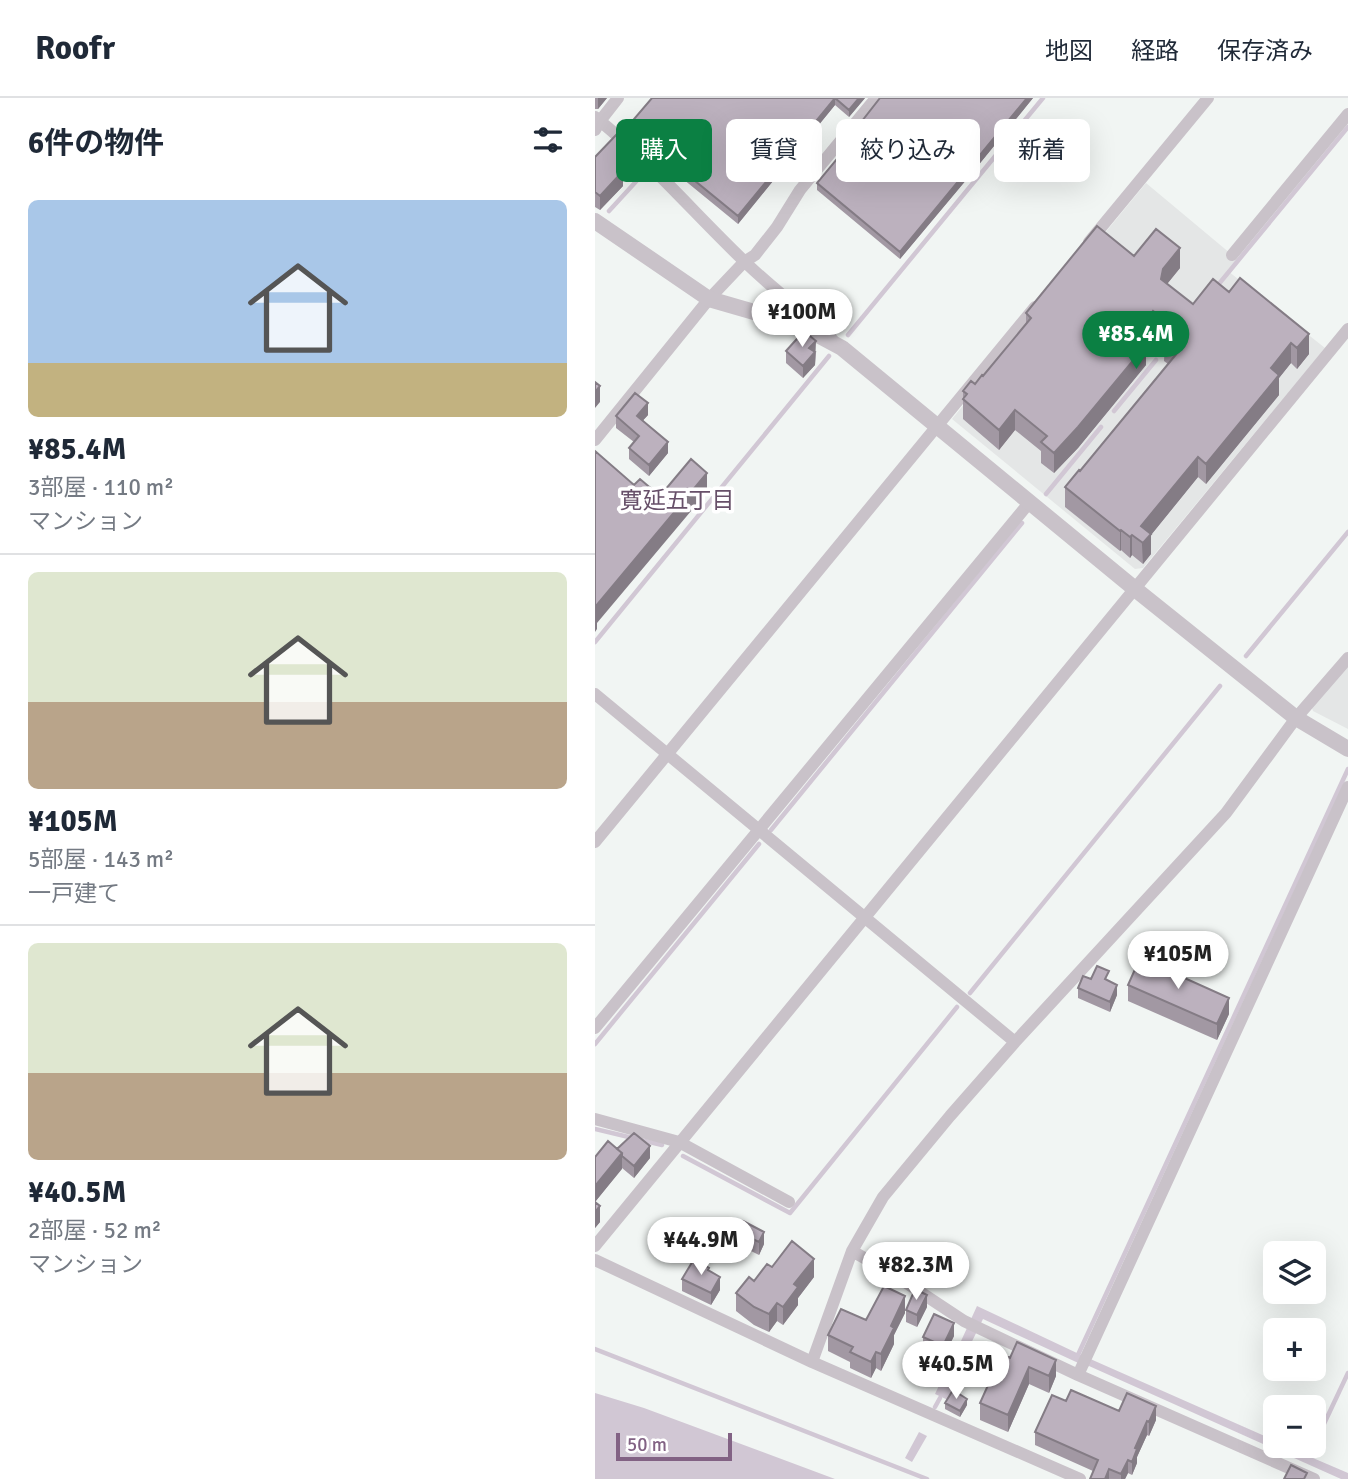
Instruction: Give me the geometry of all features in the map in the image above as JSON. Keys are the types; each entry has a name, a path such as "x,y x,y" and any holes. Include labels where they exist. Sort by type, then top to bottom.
{"street":[{"path":"618,98 597,123 654,170 744,262 811,318 842,348 1135,589 1296,718 1348,749"},
{"path":"595,440 709,299 744,262 755,255 777,227 800,190 876,98"},
{"path":"1077,257 1208,98"},
{"path":"1232,255 1348,114"},
{"path":"595,221 709,299 799,325 842,348"},
{"path":"595,842 1041,299"},
{"path":"595,1246 1348,329"},
{"path":"595,1028 1029,503"},
{"path":"812,1362 852,1251 883,1197 1015,1042 1226,813 1296,718 1348,659"},
{"path":"595,694 1015,1042"},
{"path":"1080,1372 1348,787"},
{"path":"595,1119 679,1142 789,1202"},
{"path":"852,1251 983,1331 1080,1372 1314,1479"},
{"path":"595,1260 812,1362 1080,1479"}],"shaded area":[{"path":"1146,183 1237,259 1228,271 1325,348 1143,568 1135,569 952,419"},
{"path":"1348,666 1348,729 1313,711 1311,705"},
{"path":"977,1306 1263,1435 1263,1444 983,1319 954,1378 946,1374"},
{"path":"943,1377 955,1384 948,1400 935,1394"},
{"path":"595,1393 644,1408 835,1479 595,1479"},
{"path":"919,1432 927,1436 912,1462 905,1458"},
{"path":"1294,1458 1313,1458 1348,1473 1348,1479 1341,1479"}],"building":[{"path":"652,98 835,98 818,119 726,119 726,182 766,182 738,216 696,182 712,182 712,119 634,119"},
{"path":"835,98 859,98 849,110"},
{"path":"880,98 1027,98 1010,119 994,119 994,138 980,155 980,119 864,119"},
{"path":"616,135 616,179 600,196 595,192 595,157"},
{"path":"836,160 836,182 958,182 900,252 817,183 822,182 822,177"},
{"path":"1097,226 1134,256 1156,229 1180,248 1163,269 1161,279 1193,304 1213,279 1229,292 1240,278 1309,334 1297,348 1291,343 1271,368 1279,375 1206,464 1198,457 1141,526 1151,534 1143,543 1120,531 1065,487 1178,352 1164,340 1175,328 1153,311 1134,336 1146,345 1054,453 1041,442 1047,436 1015,410 999,430 963,399 967,394 963,391 971,381 975,384 983,376 1031,318 1026,313"},
{"path":"804,331 816,341 809,348 815,352 803,366 786,351"},
{"path":"635,393 648,403 637,416 668,442 649,465 629,448 639,436 616,416"},
{"path":"595,451 634,485 640,479 660,496 691,459 707,473 595,607"},
{"path":"1140,958 1229,998 1217,1024 1128,985"},
{"path":"1097,966 1109,971 1105,979 1117,985 1110,1002 1078,988 1083,976 1091,979"},
{"path":"634,1133 650,1146 634,1166 617,1149"},
{"path":"608,1141 622,1153 595,1186 595,1157"},
{"path":"743,1221 764,1232 759,1242 737,1232"},
{"path":"792,1241 814,1259 794,1284 798,1287 783,1307 777,1303 769,1314 754,1307 736,1293 749,1277 754,1281 767,1264 772,1267"},
{"path":"694,1259 720,1277 711,1293 682,1279"},
{"path":"884,1286 905,1296 881,1354 876,1352 871,1362 850,1352 853,1347 828,1335 841,1309 866,1320"},
{"path":"915,1289 927,1295 917,1315 906,1310"},
{"path":"934,1314 954,1323 943,1346 923,1337"},
{"path":"1017,1342 1056,1360 1049,1376 1029,1367 1008,1415 980,1403 1002,1354 1010,1358"},
{"path":"953,1390 967,1399 960,1411 945,1403"},
{"path":"1071,1390 1119,1411 1127,1393 1156,1406 1135,1448 1137,1449 1132,1462 1128,1460 1121,1474 1109,1469 1105,1479 1090,1479 1098,1460 1035,1432 1052,1395 1066,1401"},
{"path":"1291,1465 1307,1473 1304,1479 1284,1479"}],"waterway":[{"path":"848,335 1043,98"},
{"path":"1218,285 1348,127"},
{"path":"609,211 636,182"},
{"path":"595,642 829,356"},
{"path":"1114,411 1156,360"},
{"path":"1046,494 1101,427"},
{"path":"771,830 1022,523"},
{"path":"1246,656 1348,532"},
{"path":"970,993 1220,686"},
{"path":"1077,1357 1348,769"},
{"path":"595,1044 759,844"},
{"path":"683,1156 790,1213 957,1007"},
{"path":"595,1129 662,1145"},
{"path":"595,1349 927,1479"},
{"path":"1326,1420 1348,1373"},
{"path":"935,1407 940,1398"}],"district":[{"name":"寛延五丁目","path":"677,500"}]}
